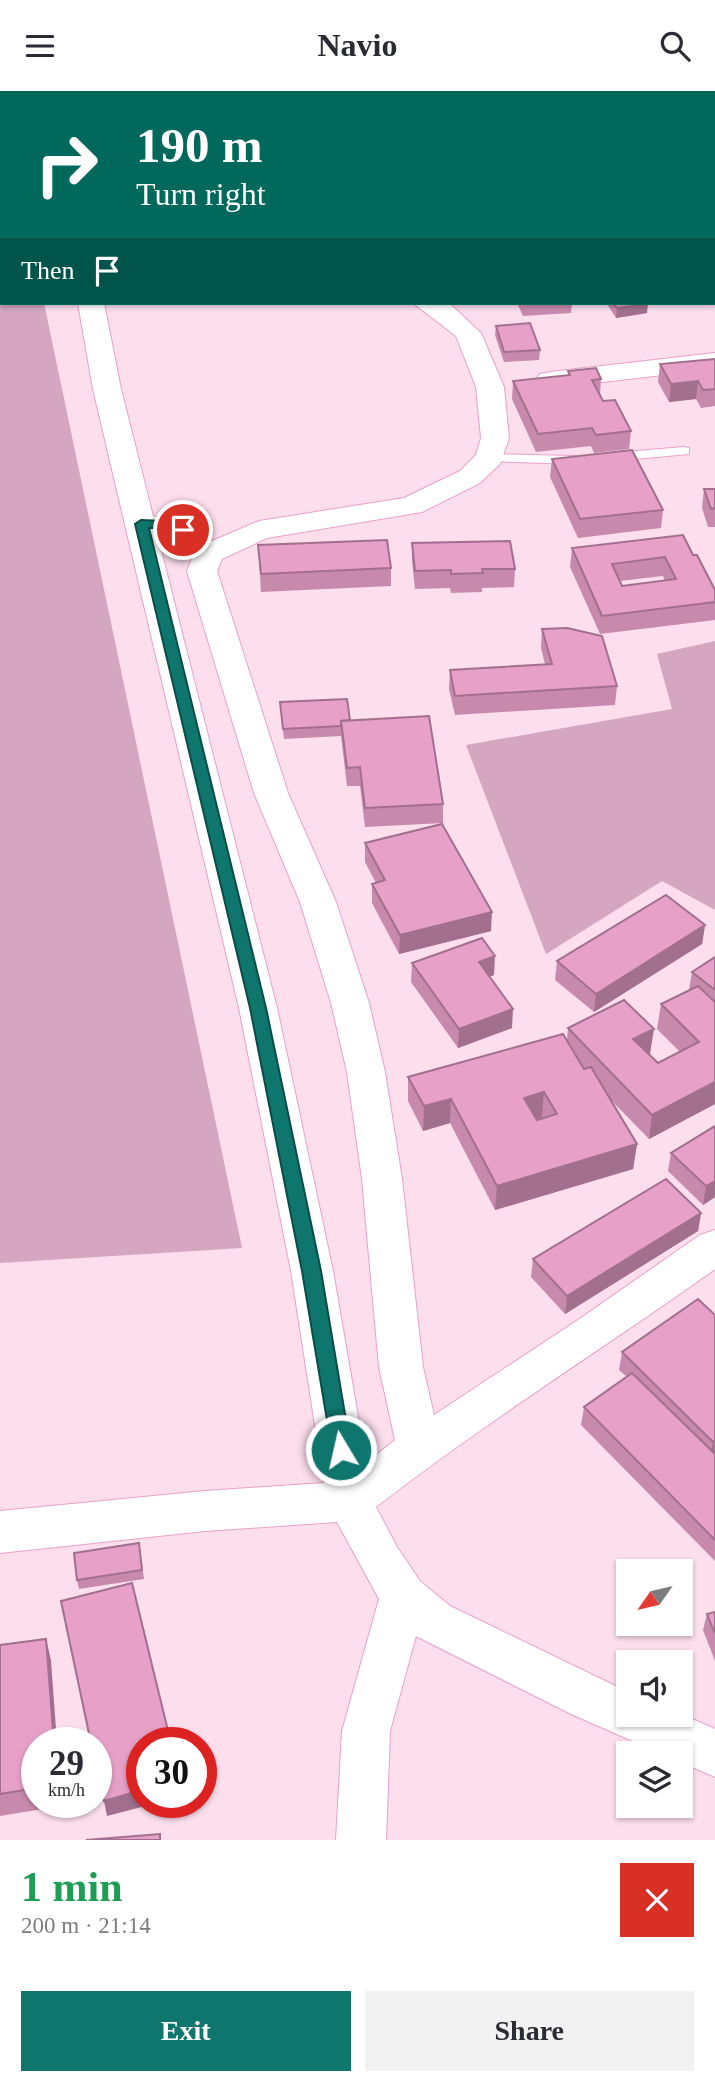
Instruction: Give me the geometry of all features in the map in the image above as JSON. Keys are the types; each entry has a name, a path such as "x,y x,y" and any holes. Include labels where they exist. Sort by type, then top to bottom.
{"street":[{"path":"91,305 107,389 258,1008 312,1271 350,1501 381,1562 403,1596 433,1621 588,1698 715,1753"},
{"path":"431,305 440,309 468,333 512,384"},
{"path":"512,384 715,361"},
{"path":"419,1448 401,1367 382,1179 366,1072 350,1003 318,902 271,793 202,571 209,554 259,530 412,506 470,477 490,458 512,384"},
{"path":"141,524 165,524 183,530 209,554"},
{"path":"0,1532 205,1511 350,1501 419,1448 593,1333 715,1247"},
{"path":"361,1840 366,1731 403,1596"}],"lane":[{"path":"490,458 589,459 684,451"}],"shaded area":[{"path":"0,305 44,305 242,1248 0,1263"},
{"path":"715,641 715,910 662,881 546,954 466,745 672,709 657,654"}],"building":[{"path":"615,305 640,305 617,308"},
{"path":"530,323 540,350 504,352 496,326"},
{"path":"715,359 715,389 703,390 698,381 671,384 660,364"},
{"path":"596,368 601,379 592,380 603,401 615,400 631,431 596,435 592,428 538,434 513,381 570,375 568,371"},
{"path":"632,450 663,510 580,519 552,459"},
{"path":"704,489 715,489 715,508 711,509"},
{"path":"683,535 715,590 715,602 602,616 572,548","holes":["665,557 676,579 622,586 612,564"]},
{"path":"387,540 391,568 261,574 258,545"},
{"path":"510,541 515,569 482,569 483,573 451,574 451,570 415,571 412,543"},
{"path":"567,628 602,636 617,686 455,696 450,670 552,664 542,629"},
{"path":"347,699 350,720 341,721 341,726 283,729 280,702"},
{"path":"429,716 443,804 365,808 360,767 347,768 341,721"},
{"path":"442,824 492,912 400,935 372,884 385,880 365,843"},
{"path":"666,895 705,925 596,994 557,961"},
{"path":"482,938 495,956 479,962 513,1009 459,1029 412,963"},
{"path":"715,957 715,990 692,972"},
{"path":"698,986 715,1002 715,1082 652,1115 568,1028 624,1000 654,1029 633,1039 658,1063 699,1042 661,1004"},
{"path":"563,1034 584,1069 591,1067 637,1144 497,1186 451,1099 424,1106 408,1077","holes":["544,1092 557,1114 537,1120 524,1098"]},
{"path":"715,1126 715,1181 706,1186 671,1153"},
{"path":"666,1179 701,1213 567,1296 533,1259"},
{"path":"698,1299 715,1315 713,1442 622,1352"},
{"path":"632,1373 715,1454 715,1540 584,1407"},
{"path":"139,1543 142,1570 77,1580 74,1553"},
{"path":"132,1583 167,1727 126,1727 126,1795 112,1799 112,1727 88,1727 61,1601"},
{"path":"715,1612 715,1634 707,1614"},
{"path":"46,1639 53,1727 21,1727 21,1791 0,1794 0,1645"},
{"path":"160,1834 160,1840 86,1840"}],"route":[{"path":"183,530 165,524 141,524 258,1008 312,1271 341,1450"}]}
